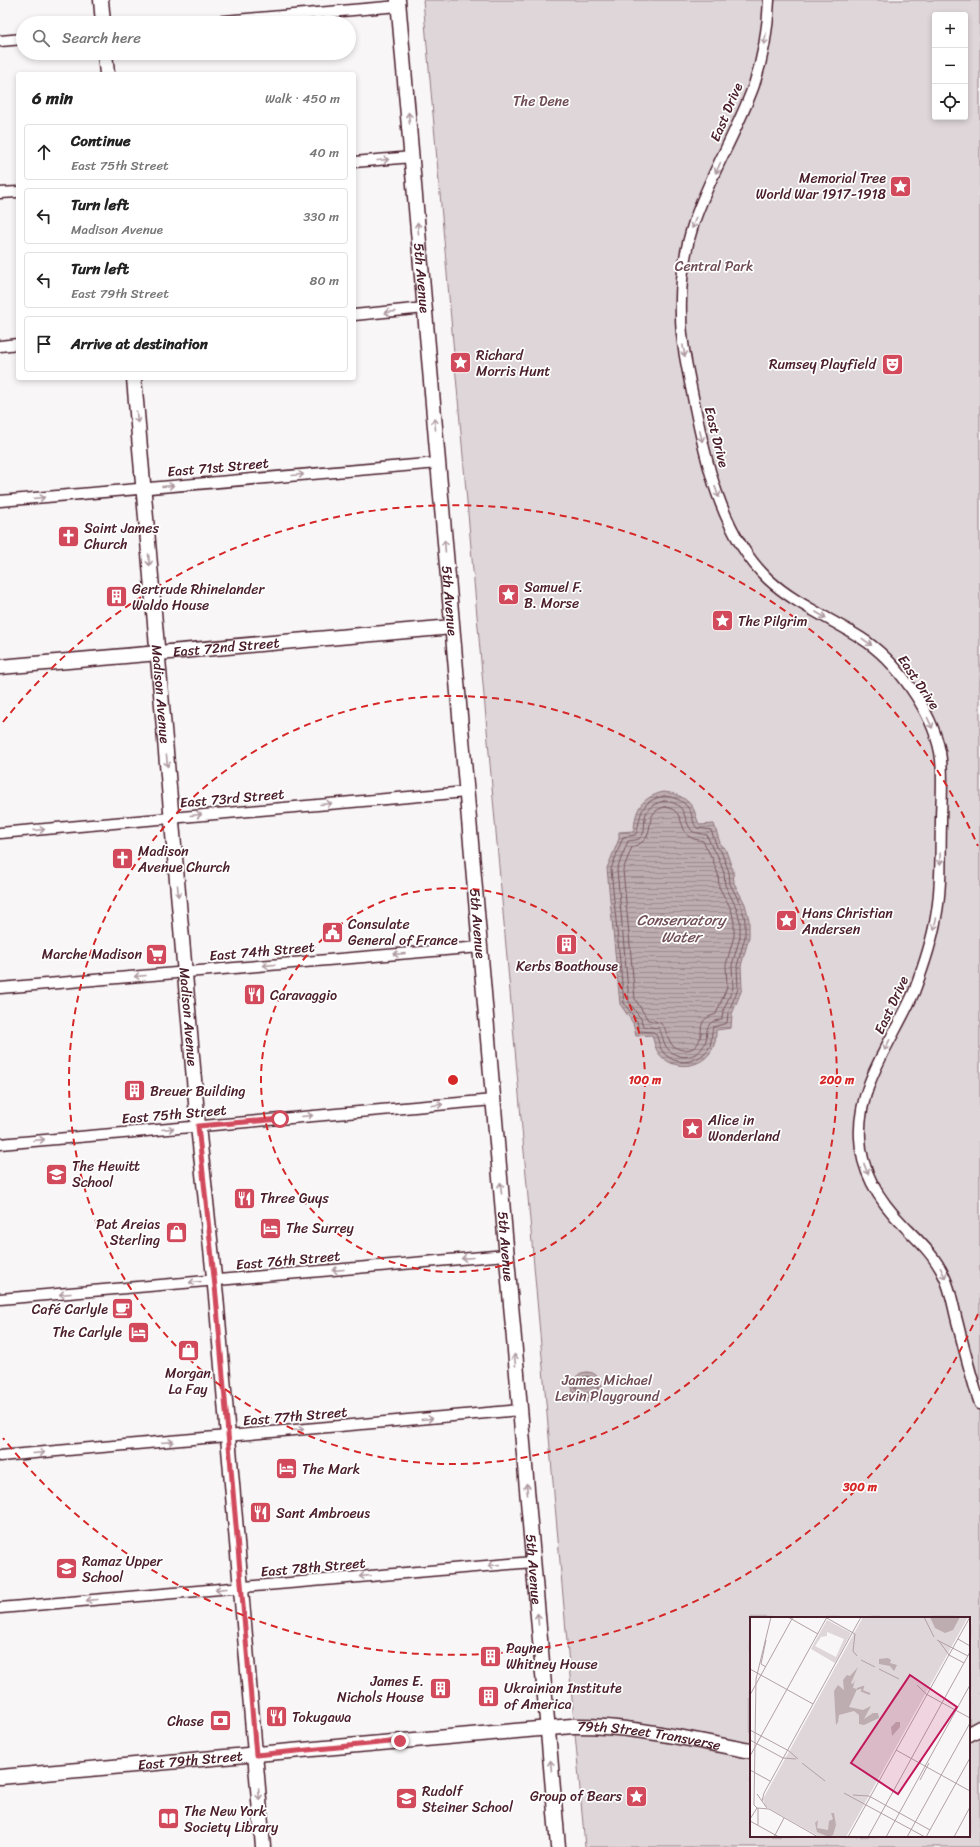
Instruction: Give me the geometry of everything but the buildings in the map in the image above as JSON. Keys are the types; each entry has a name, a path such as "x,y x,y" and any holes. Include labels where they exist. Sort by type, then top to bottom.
{"main road":[{"path":"101,0 102,16"},
{"name":"5th Avenue","path":"399,3 558,1847"},
{"path":"106,60 107,72"},
{"name":"Madison Avenue","path":"134,380 198,1126 215,1280 263,1847"},
{"name":"East 72nd Street","path":"0,667 452,627"},
{"name":"79th Street Transverse","path":"547,1727 592,1726 634,1729 679,1736 750,1751"},
{"name":"East 79th Street","path":"0,1777 256,1755 547,1727"},
{"path":"970,1733 980,1728"}],"street":[{"name":"East Drive","path":"769,0 765,42 756,79 700,206 686,252 682,282 681,320 683,344 705,455 721,502 740,542 753,562 768,579 794,599 874,647 898,672 916,697 930,724 940,753 942,776 938,905 930,945 912,996 879,1062 868,1089 860,1120 860,1139 863,1160 880,1198 928,1251 943,1272 980,1404"},
{"path":"270,16 399,3"},
{"path":"0,40 16,39"},
{"path":"356,162 412,157"},
{"path":"0,193 16,192"},
{"path":"356,315 425,308"},
{"path":"0,346 16,344"},
{"name":"East 71st Street","path":"0,501 438,463"},
{"name":"East 73rd Street","path":"0,833 466,792"},
{"name":"East 74th Street","path":"0,988 480,946"},
{"name":"East 75th Street","path":"0,1144 493,1100"},
{"name":"East 76th Street","path":"0,1299 506,1255"},
{"name":"East 77th Street","path":"0,1456 520,1410"},
{"name":"East 78th Street","path":"0,1608 533,1562"}],"green space":[{"name":"Central Park","path":"423,0 980,0 980,1847 585,1847"}],"water":[{"name":"Conservatory Water","path":"663,792 677,795 685,799 694,810 700,825 714,824 721,846 725,848 733,871 734,883 745,904 749,920 749,937 741,966 742,989 732,1014 731,1028 716,1030 714,1045 705,1058 698,1063 682,1066 667,1061 660,1055 652,1035 636,1036 633,1023 620,1004 607,868 619,839 619,832 634,831 636,816 644,801 655,794"},
{"path":"587,1372 598,1376 602,1387 598,1398 587,1402 576,1398 572,1387 576,1376"}],"place":[{"name":"Memorial Tree World War 1917-1918","path":"901,186"},
{"name":"Richard Morris Hunt","path":"461,363"},
{"name":"Rumsey Playfield","path":"892,364"},
{"name":"Saint James Church","path":"68,536"},
{"name":"Samuel F. B. Morse","path":"509,595"},
{"name":"Gertrude Rhinelander Waldo House","path":"116,597"},
{"name":"The Pilgrim","path":"723,621"},
{"name":"Madison Avenue Church","path":"123,859"},
{"name":"Hans Christian Andersen","path":"786,921"},
{"name":"Consulate General of France","path":"333,932"},
{"name":"Kerbs Boathouse","path":"567,944"},
{"name":"Marche Madison","path":"157,954"},
{"name":"Caravaggio","path":"255,995"},
{"name":"Breuer Building","path":"134,1091"},
{"name":"Alice in Wonderland","path":"692,1128"},
{"name":"The Hewitt School","path":"57,1174"},
{"name":"Three Guys","path":"245,1198"},
{"name":"The Surrey","path":"271,1228"},
{"name":"Pat Areias Sterling","path":"176,1232"},
{"name":"Café Carlyle","path":"123,1309"},
{"name":"The Carlyle","path":"138,1332"},
{"name":"Morgan La Fay","path":"188,1351"},
{"name":"The Mark","path":"287,1469"},
{"name":"Sant Ambroeus","path":"261,1513"},
{"name":"Ramaz Upper School","path":"67,1569"},
{"name":"Payne Whitney House","path":"490,1656"},
{"name":"James E. Nichols House","path":"440,1689"},
{"name":"Ukrainian Institute of America","path":"489,1696"},
{"name":"Tokugawa","path":"277,1717"},
{"name":"Chase","path":"220,1721"},
{"name":"Group of Bears","path":"637,1796"},
{"name":"Rudolf Steiner School","path":"406,1799"},
{"name":"The New York Society Library","path":"168,1819"}],"route":[{"path":"280,1119 198,1126 216,1296 256,1755 400,1741"}],"park label":[{"name":"The Dene","path":"541,101"},
{"name":"James Michael Levin Playground","path":"607,1388"}]}
